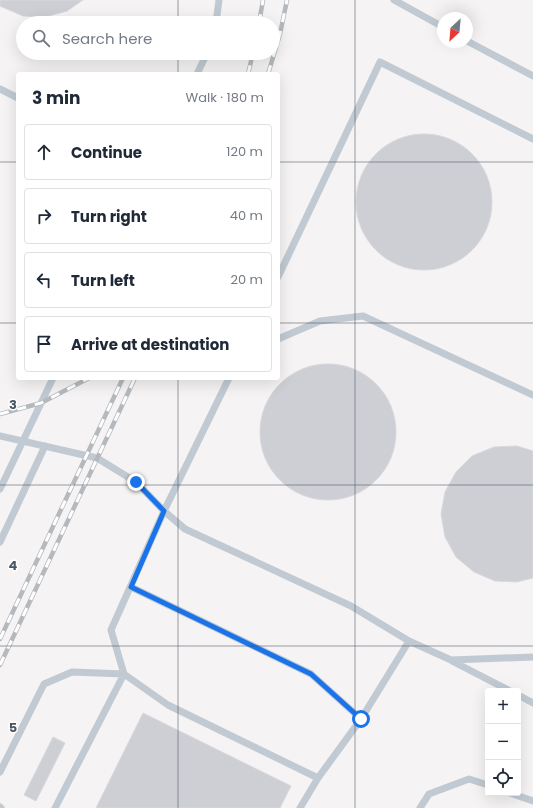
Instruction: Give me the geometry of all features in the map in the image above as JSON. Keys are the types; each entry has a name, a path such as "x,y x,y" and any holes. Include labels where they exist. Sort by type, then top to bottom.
{"lane":[{"path":"217,16 219,0"},
{"path":"394,0 437,24"},
{"path":"473,44 533,76"},
{"path":"198,72 204,60"},
{"path":"280,273 380,62 533,140"},
{"path":"0,89 16,97"},
{"path":"280,338 320,321 363,316 533,395"},
{"path":"0,489 52,380"},
{"path":"55,808 124,674 110,630 131,587 164,511 228,380"},
{"path":"0,436 97,458 136,482 164,511 185,529 351,606 409,641 451,660 504,688"},
{"path":"0,542 45,446"},
{"path":"131,587 311,674 361,719"},
{"path":"300,808 318,778 361,719 409,641"},
{"path":"451,660 533,657"},
{"path":"0,772 44,684 72,672 124,674 168,705 318,778"},
{"path":"521,697 533,703"},
{"path":"420,808 429,794 469,779 485,784"},
{"path":"519,796 533,801"}],"building":[{"path":"0,0 83,0 67,11 49,16 23,16 0,6"},
{"path":"417,134 431,134 456,142 467,149 477,159 487,176 491,189 491,215 487,228 477,245 467,255 444,267 431,270 417,270 392,262 381,255 371,245 359,222 356,209 356,195 364,170 371,159 381,149 404,137"},
{"path":"321,364 335,364 354,369 376,384 391,406 395,419 395,445 391,458 376,480 354,495 335,500 321,500 302,495 280,480 265,458 260,439 260,425 265,406 280,384 302,369"},
{"path":"517,446 533,451 533,578 517,582 495,581 474,572 456,557 445,537 441,514 445,492 456,472 472,456 494,447"},
{"path":"143,713 291,786 280,808 96,808"},
{"path":"53,737 65,743 36,801 24,795"}],"railway":[{"path":"260,16 263,0"},
{"path":"280,34 287,0"},
{"path":"248,72 251,60"},
{"path":"269,72 272,60"},
{"path":"0,414 41,403 85,380"},
{"path":"0,639 122,380"},
{"path":"0,665 134,380"}],"route":[{"path":"136,482 164,511 131,587 311,674 361,719"}]}
